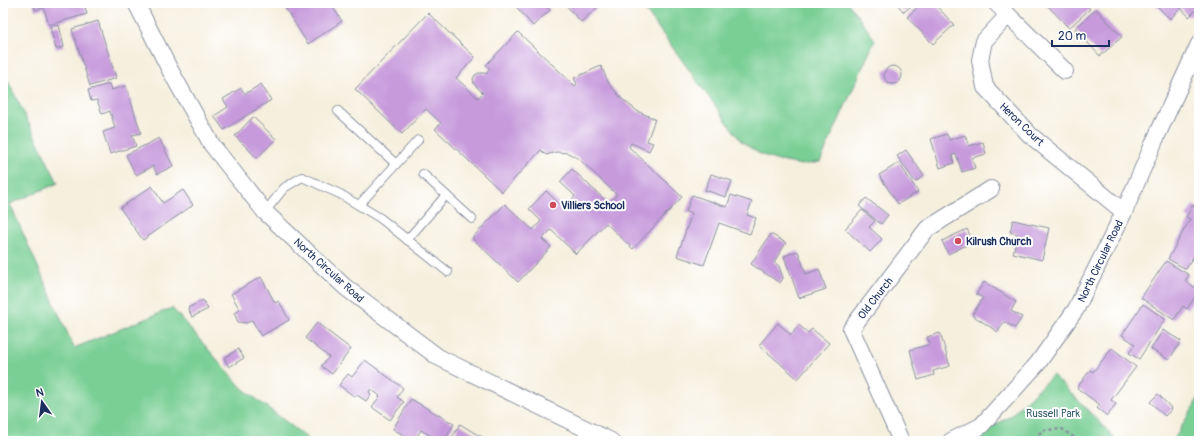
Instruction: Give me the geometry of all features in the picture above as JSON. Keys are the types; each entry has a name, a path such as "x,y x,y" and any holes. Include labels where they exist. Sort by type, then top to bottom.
{"street":[{"name":"North Circular Road","path":"136,3 170,70 212,145 265,212 345,287 438,357 611,441"},
{"path":"996,3 1065,71"},
{"name":"Heron Court","path":"1008,15 984,41 980,60 985,88 1030,135 1124,212"},
{"name":"North Circular Road","path":"951,441 981,426 1038,363 1076,309 1124,212 1154,140 1199,44"},
{"name":"Old Church","path":"901,441 851,329 927,229 991,189"}],"lane":[{"path":"338,111 396,164"},
{"path":"358,205 418,140"},
{"path":"423,174 472,219"},
{"path":"265,212 284,188 302,177 340,194 380,218 448,272"},
{"path":"407,240 446,195"}],"path":[{"path":"1029,441 1044,430 1062,429 1080,441"}],"green space":[{"path":"640,3 848,3 875,40 820,162 801,165 775,160 758,153 741,141"},
{"path":"3,71 58,183 10,204 74,348 172,308 242,388 311,441 3,441"},
{"name":"Russell Park","path":"1053,375 1118,441 967,441 1009,417"},
{"path":"1199,397 1199,441 1173,441"}],"building":[{"path":"33,3 84,3 87,14 49,25 44,8 35,10"},
{"path":"282,3 330,3 342,21 308,44"},
{"path":"513,3 544,3 550,10 533,26"},
{"path":"564,3 594,3 598,7 581,22"},
{"path":"896,3 915,3 904,12"},
{"path":"922,3 934,3 954,25 933,44 907,17"},
{"path":"1045,3 1084,3 1090,9 1069,28"},
{"path":"1154,3 1192,3 1198,8 1189,17 1181,8 1170,19"},
{"path":"1096,9 1122,37 1100,56 1075,29"},
{"path":"428,13 475,57 456,78 478,98 483,93 474,84 473,79 475,75 479,73 486,74 490,69 486,65 518,32 575,86 577,84 574,78 601,66 609,84 622,99 637,111 655,119 647,141 653,143 649,151 631,143 629,147 682,197 633,249 606,223 576,254 551,230 542,239 551,247 518,282 472,238 505,204 533,230 541,221 529,209 546,191 564,208 575,196 560,182 572,169 608,203 617,195 579,159 568,153 556,152 546,155 541,150 502,192 435,129 441,123 426,109 402,134 355,89"},
{"path":"98,21 116,78 90,86 72,29"},
{"path":"59,25 64,47 56,49 50,27"},
{"path":"889,66 897,66 902,71 900,82 897,84 889,84 884,79 884,71"},
{"path":"109,84 111,90 126,86 141,133 132,135 136,146 110,154 103,132 115,128 110,111 102,114 97,100 91,101 88,90"},
{"path":"261,84 271,100 224,130 214,116 228,107 223,99 241,88 245,94"},
{"path":"253,117 276,139 257,158 235,136"},
{"path":"947,134 949,140 965,135 969,146 983,142 986,154 972,158 975,168 962,172 956,154 952,155 954,163 940,168 931,139"},
{"path":"159,138 173,166 157,174 153,166 136,175 126,155"},
{"path":"906,150 924,176 915,182 897,156"},
{"path":"899,163 918,192 898,204 879,175"},
{"path":"711,174 732,181 726,197 705,190"},
{"path":"152,186 163,203 183,190 193,205 143,240 120,208"},
{"path":"692,195 727,207 731,195 752,202 747,215 756,218 750,234 719,223 704,265 677,256 692,213 686,212"},
{"path":"866,198 888,215 881,224 859,206"},
{"path":"1193,205 1199,209 1199,261 1193,257 1186,269 1168,259 1190,219 1186,217"},
{"path":"862,210 875,221 869,227 882,239 870,252 845,229"},
{"path":"1013,220 1049,228 1042,260 1013,253 1018,234 1010,232"},
{"name":"Kilrush Church","path":"967,229 973,242 948,254 942,241"},
{"path":"771,234 786,243 774,262 779,266 783,278 780,283 751,264"},
{"path":"798,251 806,274 819,269 826,289 799,298 784,256"},
{"path":"1166,261 1189,275 1185,281 1199,290 1187,309 1183,306 1174,320 1141,298"},
{"path":"261,277 275,303 279,301 289,320 261,336 252,320 247,323 238,322 234,313 240,310 231,294"},
{"path":"984,282 1016,302 1011,311 1022,317 1015,328 1004,322 998,332 972,315 983,298 976,294"},
{"path":"203,300 208,309 192,317 188,308"},
{"path":"1143,304 1165,319 1139,359 1129,353 1135,344 1122,335"},
{"path":"317,323 351,349 332,374 321,366 329,357 305,338"},
{"path":"778,323 791,335 799,325 808,333 812,329 829,343 798,379 759,345"},
{"path":"1163,330 1181,341 1169,360 1151,349"},
{"path":"940,333 950,366 933,371 934,375 918,380 910,350 930,344 927,337"},
{"path":"1112,348 1136,367 1111,400 1116,404 1107,416 1097,408 1100,405 1077,388 1090,370 1093,372"},
{"path":"238,349 244,358 229,367 224,358"},
{"path":"365,360 403,388 397,397 404,402 390,420 372,407 380,396 371,389 369,392 371,394 366,401 357,395 355,397 339,385 348,374 352,377"},
{"path":"1158,394 1172,409 1165,416 1150,402"},
{"path":"411,399 454,424 444,441 440,441 421,430 414,441 393,429"},
{"path":"460,424 473,432 490,441 450,441"}],"place":[{"name":"Villiers School","path":"553,205"},
{"name":"Kilrush Church","path":"958,241"}]}
